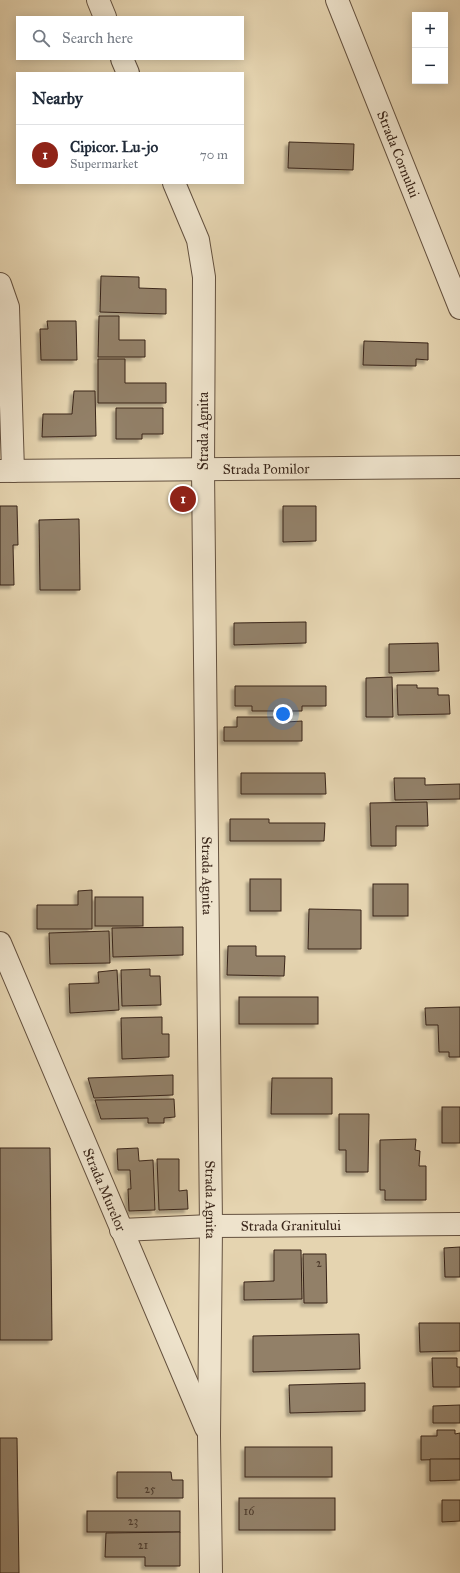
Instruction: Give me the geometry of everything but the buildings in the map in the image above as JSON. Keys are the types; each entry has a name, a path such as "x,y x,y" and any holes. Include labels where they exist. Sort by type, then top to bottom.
{"street":[{"path":"98,0 105,16"},
{"name":"Strada Cornului","path":"337,0 460,308"},
{"path":"122,60 128,72"},
{"name":"Strada Agnita","path":"174,184 198,240 204,277 203,470 211,1226 209,1436 211,1573"},
{"path":"0,284 8,307 6,471"},
{"name":"Strada Pomilor","path":"6,471 460,467"},
{"name":"Strada Murelor","path":"0,943 209,1436"},
{"name":"Strada Granitului","path":"121,1230 211,1226 460,1224"}],"place":[{"name":"Cipicor. Lu-jo","path":"183,499"}]}
